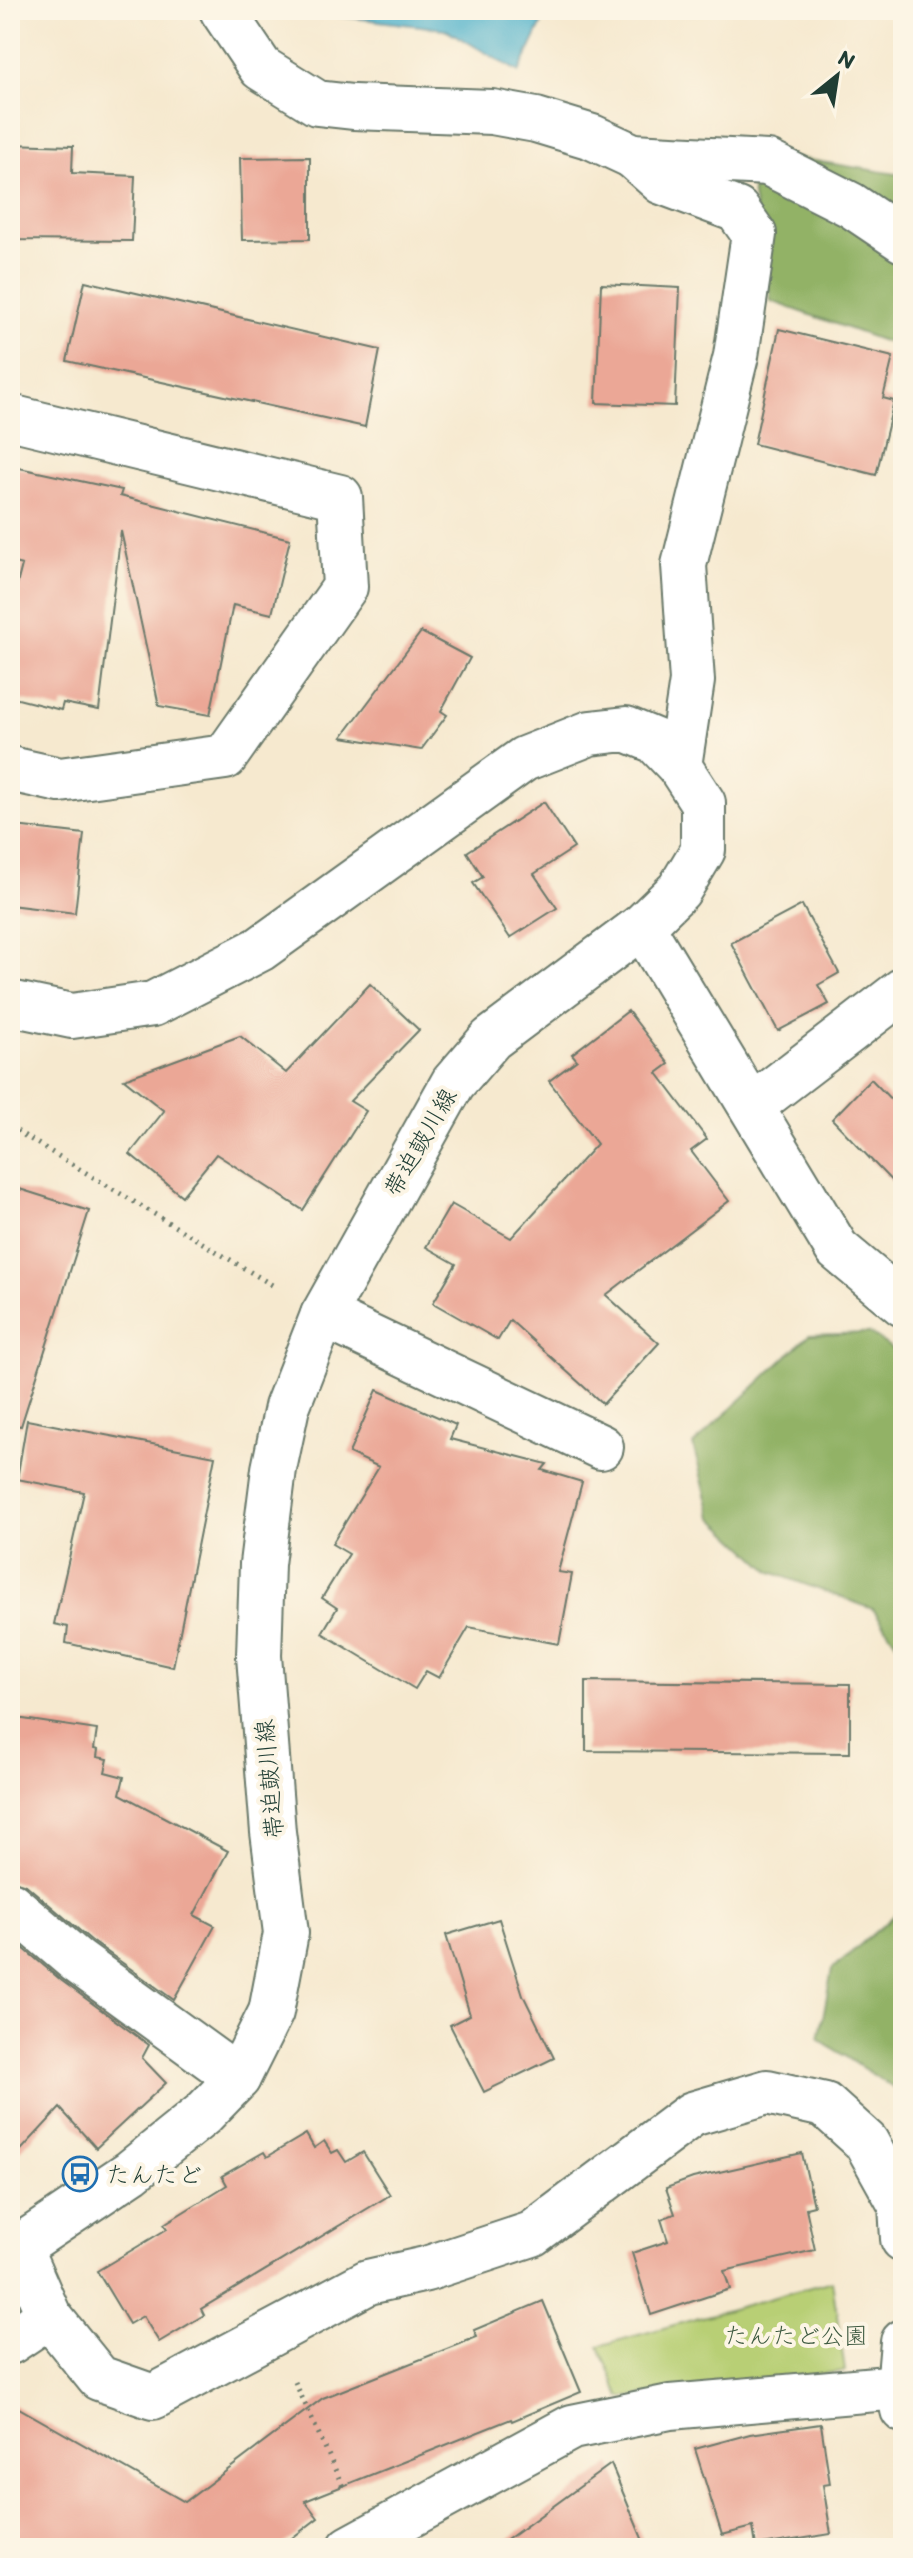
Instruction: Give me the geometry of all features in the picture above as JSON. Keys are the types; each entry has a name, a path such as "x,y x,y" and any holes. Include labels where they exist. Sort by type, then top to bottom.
{"street":[{"path":"222,10 261,68 317,103 492,112 536,120 578,133 633,156 662,182 737,210 754,234 736,356 684,565 692,681 679,766"},
{"path":"633,156 768,163 851,205 903,240"},
{"path":"10,417 340,497 345,587 225,757 60,780 10,769"},
{"name":"帯迫皷川線","path":"10,1003 72,1016 153,1004 260,949 524,759 590,733 626,729 655,741 679,766 703,803 703,850 679,890 642,926 491,1039 453,1083 323,1315 287,1407 274,1469 262,1564 259,1656 273,1832 286,1933 271,2012 238,2078 203,2114 131,2172 15,2249"},
{"path":"642,926 837,1249 903,1304"},
{"path":"752,1106 903,990"},
{"path":"323,1315 601,1447"},
{"path":"10,1904 77,1961 238,2078"},
{"path":"15,2249 49,2316 99,2378 153,2397 368,2282 426,2269 532,2234 692,2114 767,2092 825,2105 866,2142 901,2205 903,2239"},
{"path":"10,2342 49,2316"},
{"path":"358,2542 572,2427 670,2407 901,2398 903,2342"}],"path":[{"path":"10,1127 323,1315"},
{"path":"273,2334 358,2542"}],"green space":[{"path":"796,158 903,175 903,348 771,301 748,167"},
{"path":"869,1333 903,1356 903,1652 873,1609 771,1572 712,1517 693,1445 809,1335"},
{"path":"903,1908 903,2103 896,2090 819,2039 832,1969"},
{"name":"たんたど公園","path":"832,2281 845,2371 621,2398 599,2346"}],"water":[{"path":"287,10 548,10 519,72 445,29"}],"building":[{"path":"10,144 73,146 72,173 135,176 132,241 10,240"},
{"path":"310,157 310,239 242,240 240,158"},
{"path":"85,281 380,350 365,427 67,361"},
{"path":"601,284 680,288 675,406 596,403"},
{"path":"779,329 893,357 883,398 894,401 876,475 754,444"},
{"path":"10,466 122,490 120,496 290,539 272,614 233,605 210,715 159,706 121,531 99,710 63,703 61,710 10,697 10,612 22,565 10,562"},
{"path":"421,632 470,658 441,711 447,715 421,750 342,737"},
{"path":"544,802 574,848 534,874 557,908 510,938 473,883 483,877 467,852"},
{"path":"15,826 84,834 75,913 10,905 10,863"},
{"path":"802,905 839,973 818,985 829,1004 778,1031 731,943"},
{"path":"370,984 419,1030 350,1101 366,1111 303,1210 216,1154 182,1196 130,1154 164,1111 124,1079 240,1036 286,1073"},
{"path":"628,1011 669,1064 657,1073 707,1139 691,1151 729,1201 606,1295 659,1343 603,1404 510,1320 498,1340 433,1303 456,1264 426,1247 451,1204 511,1238 597,1144 549,1081 577,1060 572,1054"},
{"path":"871,1079 903,1112 903,1193 832,1119"},
{"path":"10,1186 89,1211 21,1426 10,1424"},
{"path":"377,1390 456,1425 450,1439 547,1464 542,1470 582,1482 558,1572 572,1574 559,1644 469,1627 439,1678 426,1671 415,1689 322,1633 337,1608 322,1598 349,1554 332,1544 379,1467 349,1453"},
{"path":"27,1420 215,1456 173,1667 66,1643 68,1627 54,1624 84,1492 17,1479"},
{"path":"586,1681 850,1684 850,1753 586,1751"},
{"path":"10,1717 97,1730 94,1749 98,1750 97,1757 108,1759 105,1772 124,1777 120,1794 228,1851 194,1915 215,1926 174,2000 92,1941 26,1885 10,1880"},
{"path":"499,1919 523,1995 554,2058 484,2092 450,2025 470,2015 446,1935"},
{"path":"10,1937 62,1981 149,2045 142,2058 166,2083 96,2148 60,2108 10,2162"},
{"path":"306,2134 314,2148 324,2141 332,2153 338,2150 346,2162 363,2152 390,2195 201,2309 204,2315 159,2342 143,2316 129,2324 97,2271 167,2229 164,2224 227,2185 222,2176 264,2152 267,2157"},
{"path":"802,2153 814,2206 806,2208 815,2250 724,2271 730,2289 651,2315 632,2253 668,2241 661,2219 675,2214 666,2188 693,2178"},
{"path":"543,2301 581,2392 305,2501 318,2518 279,2548 10,2548 10,2403 185,2502 323,2398 477,2337 474,2330"},
{"path":"821,2424 830,2484 823,2485 831,2534 756,2546 753,2527 722,2535 695,2449 750,2434"},
{"path":"611,2464 646,2548 496,2548"}],"place":[{"name":"たんたど","path":"80,2174"}]}
